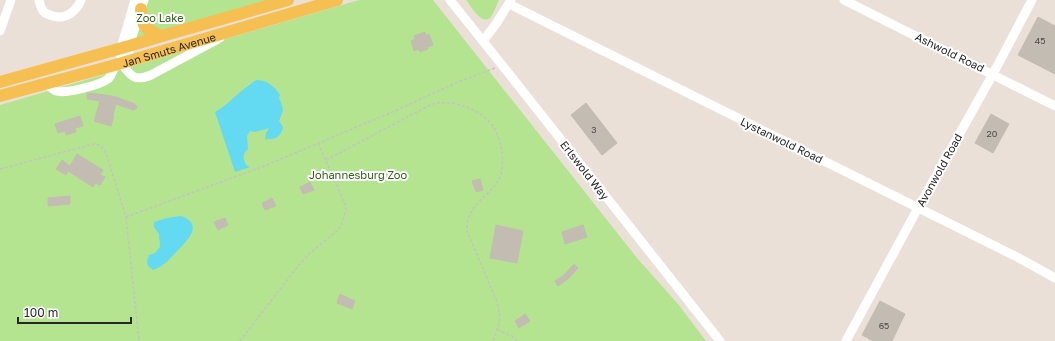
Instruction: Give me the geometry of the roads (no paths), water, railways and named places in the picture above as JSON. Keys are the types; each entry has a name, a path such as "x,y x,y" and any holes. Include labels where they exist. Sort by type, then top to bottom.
{"main road":[{"name":"Jan Smuts Avenue","path":"0,82 288,0"},
{"name":"Jan Smuts Avenue","path":"0,96 337,0"},
{"path":"140,3 141,21 150,31 162,36"}],"street":[{"path":"0,31 11,0"},
{"path":"39,0 45,13 60,18 72,12 81,0"},
{"name":"Erlswold Way","path":"450,0 720,341"},
{"name":"Ashwold Road","path":"844,0 1055,106"},
{"name":"Avonwold Road","path":"846,341 1032,0"},
{"path":"483,41 510,2"},
{"name":"Lystanwold Road","path":"510,2 1055,278"},
{"path":"140,3 121,62 133,77 143,78 151,75 236,29"}],"water":[{"path":"256,80 264,81 270,84 280,95 279,98 283,110 279,121 283,127 281,133 272,139 265,139 269,128 255,132 250,131 247,136 248,149 245,153 244,161 246,165 250,167 235,172 215,112"},
{"path":"181,216 188,219 192,223 192,232 186,242 169,260 153,270 148,266 147,261 149,255 155,253 160,247 159,234 154,227 154,222"}],"park label":[{"name":"Zoo Lake","path":"160,17"},
{"name":"Johannesburg Zoo","path":"358,174"}]}
